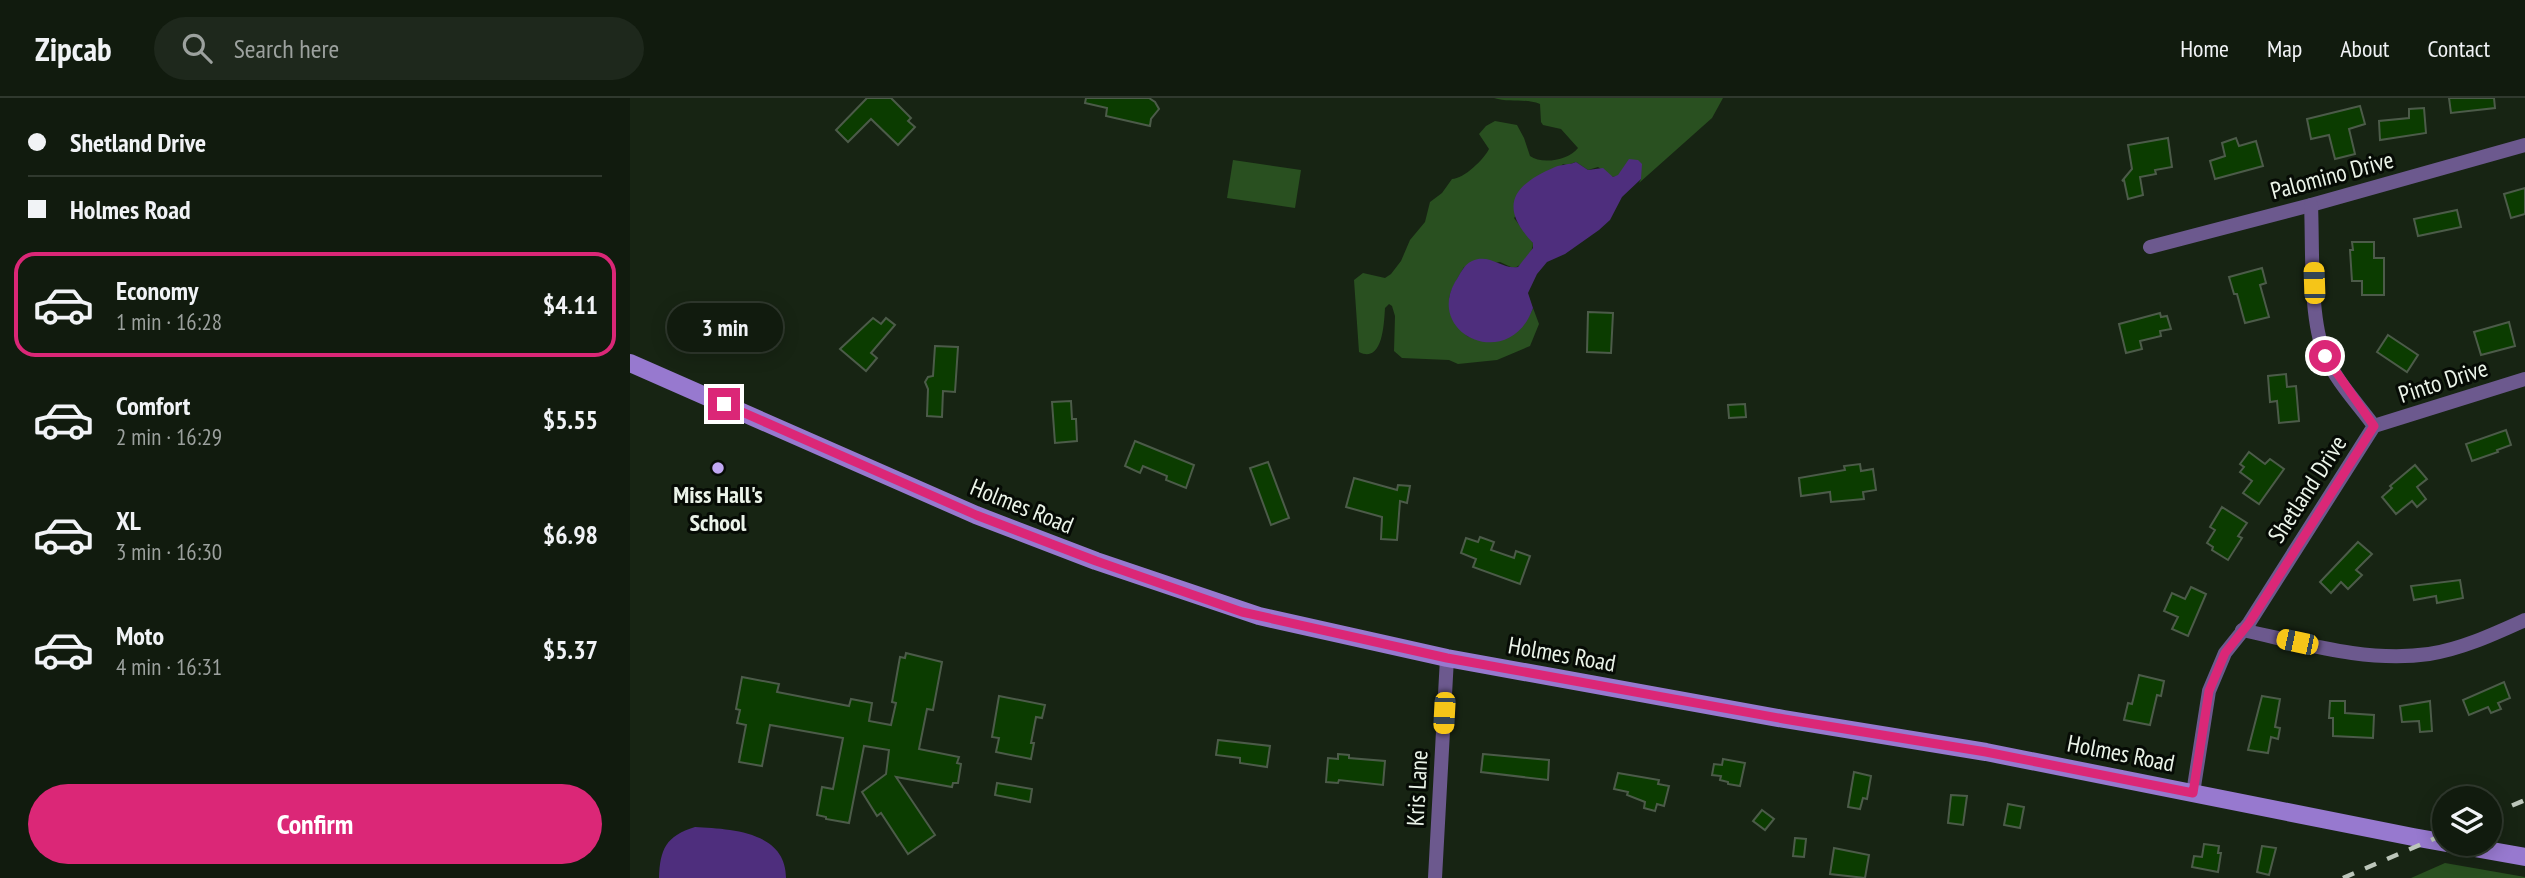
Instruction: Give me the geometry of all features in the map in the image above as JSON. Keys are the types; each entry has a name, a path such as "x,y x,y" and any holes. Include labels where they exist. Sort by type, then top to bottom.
{"street":[{"name":"Palomino Drive","path":"2150,247 2525,145"},
{"name":"Shetland Drive","path":"2193,793 2209,691 2225,653 2242,631 2374,426 2329,364 2319,340 2315,309 2311,205"},
{"name":"Holmes Road","path":"630,363 976,515 1096,561 1242,612 1447,658 1784,719 1986,752 2413,838 2525,857"},
{"name":"Pinto Drive","path":"2374,426 2525,379"},
{"path":"2242,631 2352,653 2416,655 2462,646 2525,620"},
{"name":"Kris Lane","path":"1435,878 1447,658"}],"green space":[{"path":"1494,98 1723,98 1712,118 1639,183 1641,179 1625,168 1618,176 1613,177 1598,167 1588,170 1576,162 1563,164 1514,218 1533,243 1524,262 1513,268 1500,262 1464,267 1452,289 1449,302 1467,336 1487,342 1498,341 1524,323 1533,308 1539,324 1530,346 1497,360 1458,364 1449,360 1402,358 1394,351 1395,316 1389,304 1385,308 1383,332 1378,347 1367,354 1359,352 1354,280 1363,273 1385,278 1391,274 1401,261 1410,240 1425,222 1430,202 1442,193 1452,179 1468,172 1489,149 1479,134 1486,126 1495,121 1517,125 1530,156 1535,159 1548,161 1562,158 1578,148 1561,129 1543,125 1540,104"},
{"path":"1233,160 1301,170 1295,208 1227,198"},
{"path":"2445,863 2525,877 2525,878 2411,878"}],"shaded area":[{"path":"1629,159 1638,160 1642,164 1641,179 1622,197 1610,220 1565,254 1547,262 1537,274 1528,293 1533,308 1522,328 1507,339 1490,342 1474,339 1460,331 1451,318 1449,301 1455,282 1464,268 1478,259 1518,267 1533,248 1533,243 1516,218 1515,198 1520,189 1541,174 1576,162 1588,170 1603,168 1613,177 1618,175"},
{"path":"695,827 739,832 766,842 777,850 784,862 786,878 659,878 666,845 677,835"}],"building":[{"path":"867,98 891,98 911,118 908,121 915,127 898,145 871,119 848,142 836,130"},
{"path":"1086,98 1149,98 1159,109 1151,119 1150,126 1106,116 1107,108 1085,103"},
{"path":"2449,98 2494,98 2495,108 2451,113"},
{"path":"2360,106 2365,124 2349,129 2355,154 2335,159 2329,135 2311,139 2307,119"},
{"path":"2424,108 2426,133 2380,140 2379,121 2409,118 2409,109"},
{"path":"2168,138 2172,167 2155,170 2156,174 2140,177 2143,195 2128,199 2124,180 2122,181 2132,169 2128,145"},
{"path":"2236,138 2239,146 2256,141 2263,166 2215,179 2210,161 2225,156 2222,143"},
{"path":"2525,188 2525,214 2511,218 2504,194"},
{"path":"2457,210 2461,227 2418,236 2414,219"},
{"path":"2352,242 2374,242 2374,258 2384,258 2384,295 2362,295 2362,281 2352,281"},
{"path":"2262,268 2266,283 2260,285 2269,317 2245,323 2229,277"},
{"path":"1588,312 1613,313 1611,353 1587,352"},
{"path":"2160,313 2161,317 2167,316 2171,329 2160,331 2161,336 2140,341 2142,349 2126,353 2119,324"},
{"path":"873,318 881,324 886,318 895,325 871,353 877,358 866,371 840,349"},
{"path":"2509,322 2515,346 2481,355 2474,332"},
{"path":"2388,335 2418,355 2407,372 2377,352"},
{"path":"935,346 958,347 955,392 943,391 942,417 927,416 928,389 925,382 928,377 933,376"},
{"path":"2286,374 2287,387 2296,386 2299,421 2279,423 2277,401 2270,402 2268,376"},
{"path":"1071,401 1072,419 1076,419 1077,441 1055,443 1052,402"},
{"path":"1745,404 1746,417 1729,418 1728,405"},
{"path":"2506,430 2511,445 2472,461 2466,444"},
{"path":"1135,441 1194,465 1186,488 1143,466 1140,473 1125,466"},
{"path":"2249,452 2265,464 2270,459 2284,469 2259,504 2243,493 2252,481 2240,472 2244,467 2240,464"},
{"path":"1268,462 1289,518 1271,525 1250,468"},
{"path":"1860,464 1861,471 1873,469 1876,490 1863,492 1864,499 1831,502 1830,492 1801,496 1799,478 1845,470 1844,466"},
{"path":"2415,465 2427,479 2417,487 2426,499 2417,507 2412,501 2396,514 2382,497 2392,488 2390,486"},
{"path":"1354,478 1397,490 1398,485 1410,486 1407,503 1400,501 1397,540 1381,539 1382,517 1346,507"},
{"path":"2222,507 2247,523 2238,536 2242,538 2228,560 2212,550 2213,547 2207,543 2215,530 2210,527"},
{"path":"1480,537 1494,542 1491,550 1514,558 1516,551 1530,556 1520,584 1473,567 1476,559 1461,553 1466,538 1478,542"},
{"path":"2358,542 2372,554 2356,570 2362,575 2348,589 2341,582 2331,593 2320,582"},
{"path":"2460,580 2463,598 2437,603 2436,596 2414,600 2411,586"},
{"path":"2191,587 2206,594 2188,636 2172,629 2178,617 2164,611 2172,593 2185,599"},
{"path":"906,653 942,662 933,710 927,709 919,749 959,757 957,763 961,764 958,783 953,783 952,787 896,777 935,835 908,854 881,813 877,816 862,792 886,774 889,750 864,746 849,823 826,819 817,815 822,787 833,789 843,738 770,725 762,766 739,762 746,725 737,723 740,710 736,709 742,677 779,684 777,692 849,706 851,699 872,703 869,721 891,725 900,657 905,658"},
{"path":"2139,675 2164,681 2161,696 2157,695 2150,725 2124,720 2128,703 2132,704"},
{"path":"2504,682 2510,698 2498,703 2501,709 2491,713 2488,707 2469,715 2463,700"},
{"path":"999,696 1045,705 1042,718 1036,717 1031,759 996,752 999,738 992,737"},
{"path":"2262,696 2280,699 2275,727 2280,728 2278,739 2271,737 2268,753 2248,750"},
{"path":"2330,701 2345,701 2345,713 2374,715 2373,738 2333,736 2333,718 2329,718"},
{"path":"2430,701 2432,731 2420,732 2419,721 2402,722 2400,706"},
{"path":"1218,740 1270,746 1267,767 1240,763 1240,758 1216,755"},
{"path":"1338,754 1349,755 1349,758 1385,761 1383,785 1339,780 1338,783 1326,782 1328,758 1338,759"},
{"path":"1483,754 1549,760 1548,780 1481,772"},
{"path":"1723,759 1745,763 1740,786 1728,784 1720,780 1721,776 1712,775 1714,764 1722,765"},
{"path":"1854,772 1871,776 1867,799 1863,798 1860,809 1848,807"},
{"path":"1618,773 1659,780 1658,784 1669,786 1664,806 1657,804 1655,811 1644,808 1645,802 1627,795 1628,792 1614,789"},
{"path":"997,783 1032,789 1030,802 995,795"},
{"path":"1951,795 1967,796 1963,825 1948,823"},
{"path":"2008,804 2024,807 2020,828 2004,825"},
{"path":"1762,810 1774,819 1765,830 1753,821"},
{"path":"1795,838 1806,839 1804,857 1793,856"},
{"path":"2204,844 2219,846 2218,853 2221,853 2218,872 2192,867 2194,856 2202,857"},
{"path":"2262,846 2276,848 2269,875 2257,872"},
{"path":"1834,848 1869,855 1865,878 1830,874"}],"railway":[{"path":"2502,810 2525,800"},
{"path":"2343,878 2432,840"}],"place":[{"name":"Miss Hall's School","path":"718,468"}],"route":[{"path":"724,404 976,515 1096,561 1242,612 1447,658 1784,719 1986,752 2193,793 2209,691 2225,653 2249,623 2374,426 2325,356"}]}
